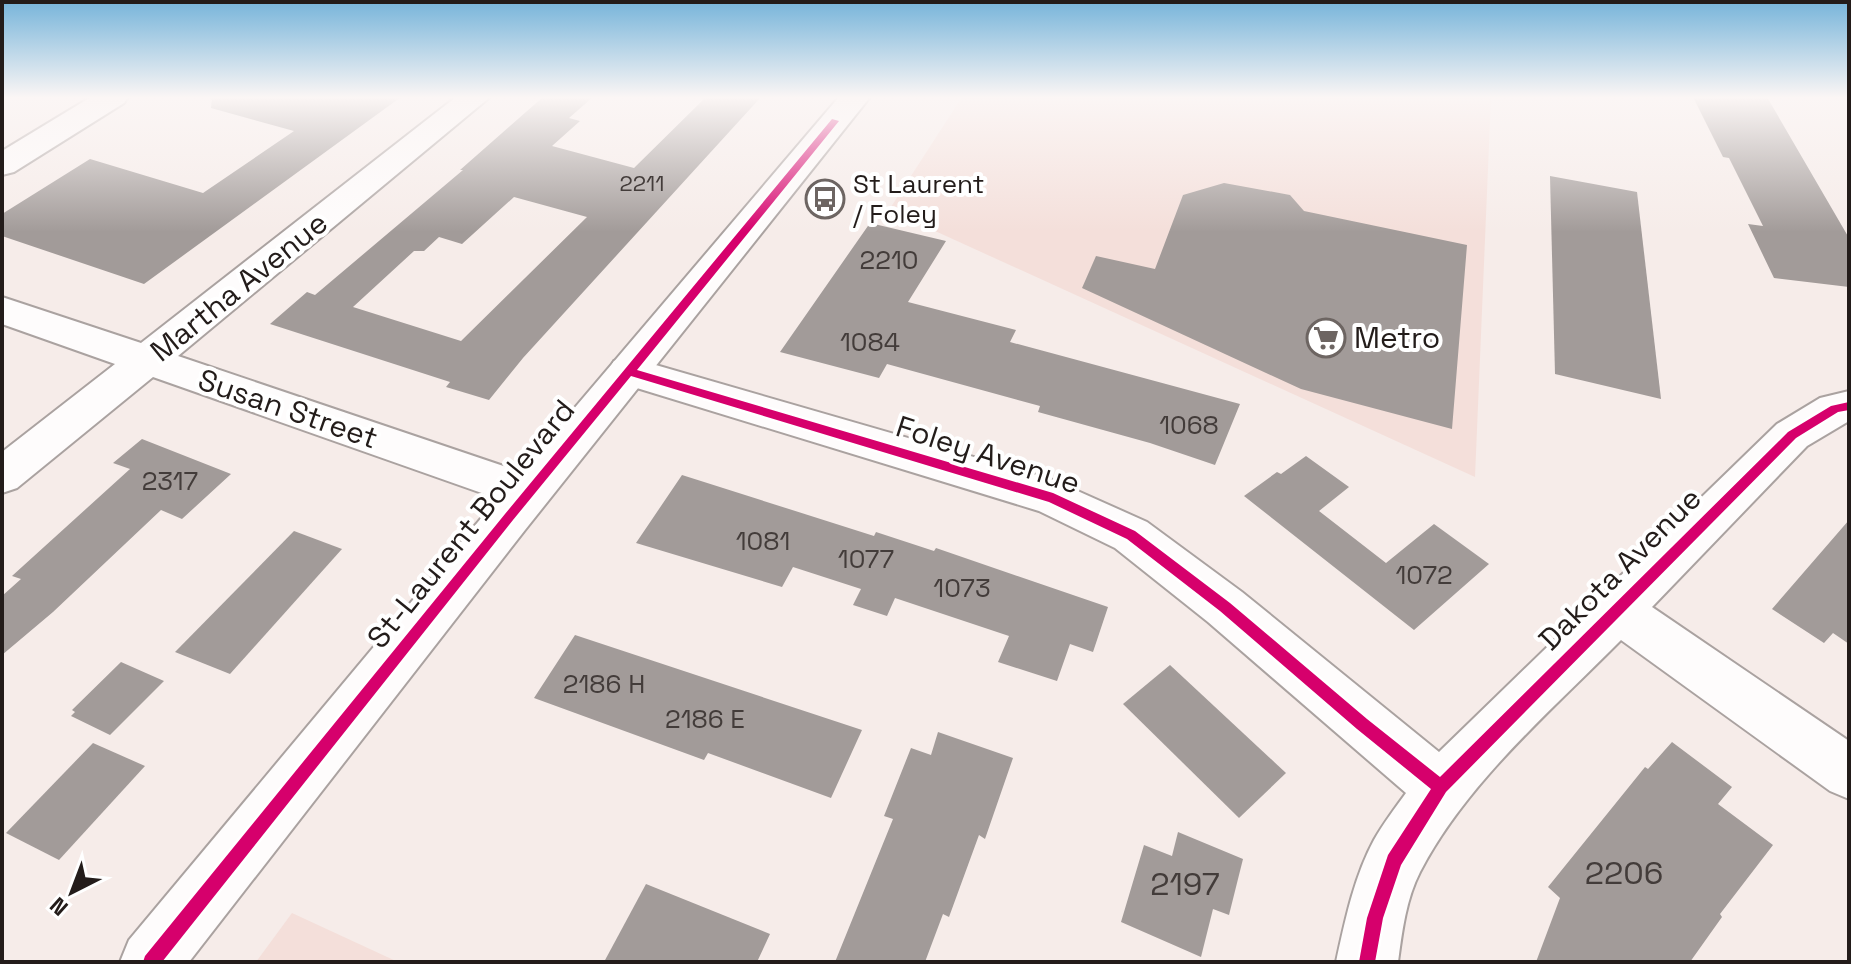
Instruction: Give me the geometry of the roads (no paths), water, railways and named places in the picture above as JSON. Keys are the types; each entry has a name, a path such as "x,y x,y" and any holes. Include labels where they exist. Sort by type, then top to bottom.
{"street":[{"path":"2,165 40,142"},
{"name":"Martha Avenue","path":"2,476 419,142"},
{"name":"St-Laurent Boulevard","path":"151,962 529,492 818,142"},
{"name":"Susan Street","path":"2,310 529,492"},
{"name":"Foley Avenue","path":"628,371 1053,498 1131,535 1225,607 1441,787"},
{"name":"Dakota Avenue","path":"1367,962 1375,918 1394,861 1441,787 1792,435 1835,409 1849,406"},
{"path":"1616,609 1849,773"}],"place":[{"name":"St Laurent / Foley","path":"825,199"},
{"name":"Metro","path":"1326,338"}]}
